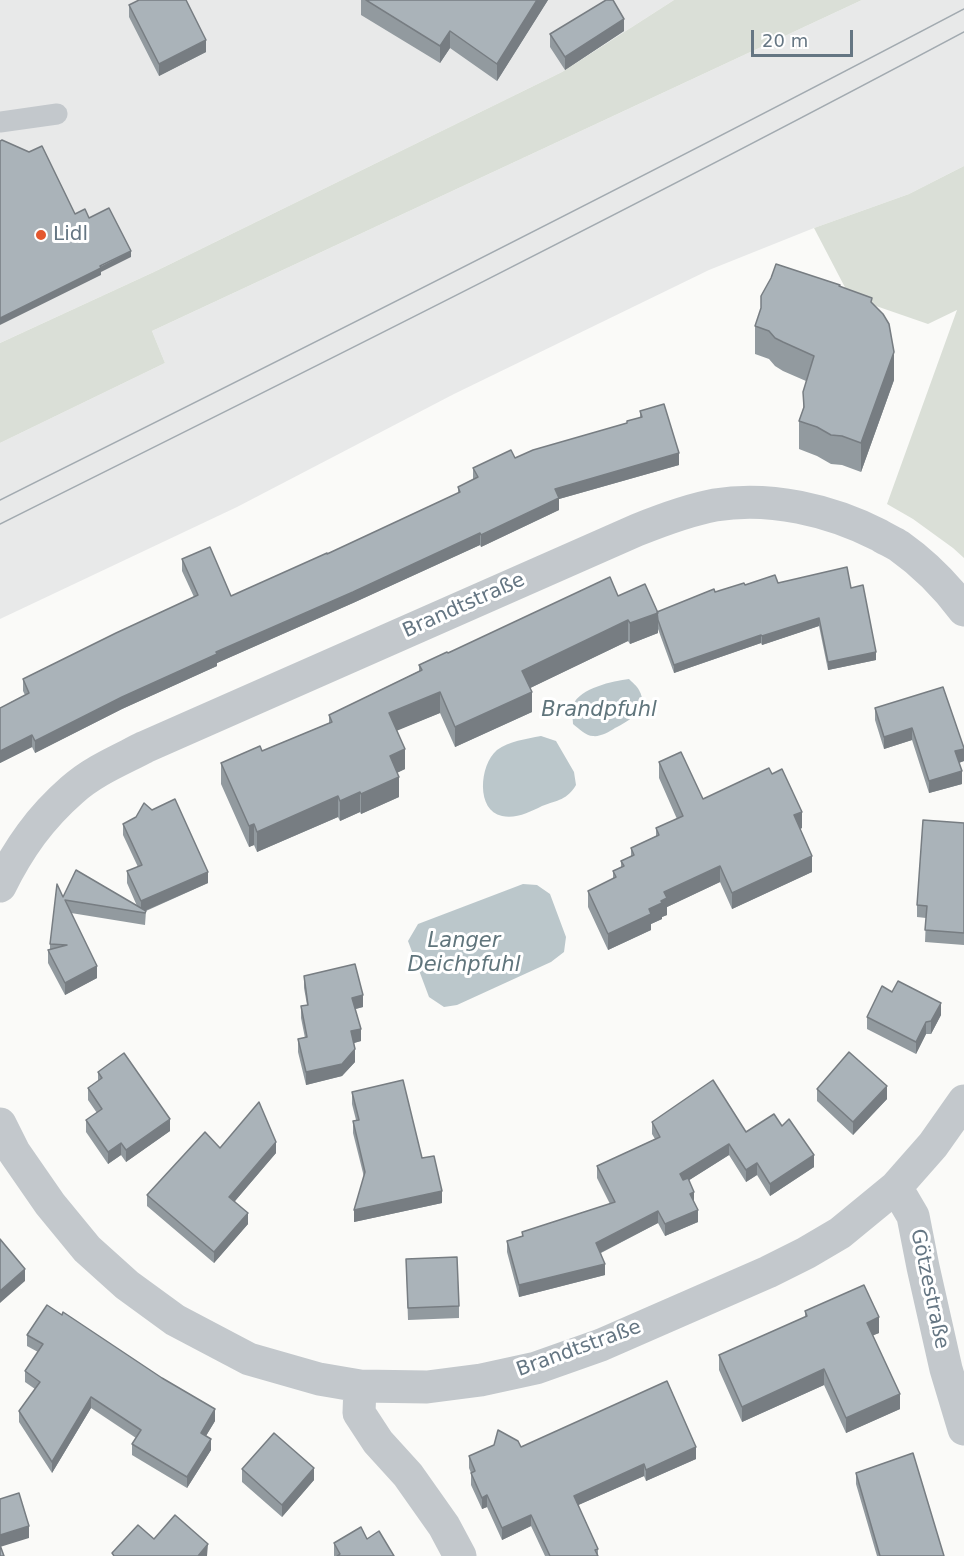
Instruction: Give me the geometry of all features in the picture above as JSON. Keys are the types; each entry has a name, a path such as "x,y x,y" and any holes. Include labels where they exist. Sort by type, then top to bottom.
{"street":[{"name":"Brandtstraße","path":"0,886 16,855 42,819 74,788 107,766 145,747 604,544 675,516 715,505 752,502 789,506 831,516 864,528 898,545 927,569 964,609"},
{"name":"Brandtstraße","path":"0,1127 14,1152 50,1204 87,1249 128,1286 175,1320 249,1359 320,1379 360,1386 427,1388 481,1380 536,1368 601,1345 806,1253 840,1233 896,1188 933,1144 964,1101"},
{"name":"Götzestraße","path":"896,1188 914,1216 923,1267 944,1357 964,1429"},
{"path":"360,1386 359,1413 378,1442 408,1475 444,1526 460,1556"}],"lane":[{"path":"0,122 57,114"}],"shaded area":[{"path":"0,0 674,0 562,72 156,271 0,343"},
{"path":"674,0 862,0 152,331 165,363 0,443 0,343 156,271 562,72"},
{"path":"862,0 964,0 964,166 909,194 814,228 709,270 454,394 237,507 0,619 0,443 165,363 152,331"},
{"path":"964,166 964,558 913,519 887,504 957,310 928,324 850,297 814,228 909,194"}],"water":[{"name":"Brandpfuhl","path":"629,679 642,697 640,709 632,718 607,733 596,736 590,736 573,724 573,705 582,694 606,684"},
{"path":"541,736 556,741 574,772 576,785 562,799 523,814 507,817 494,812 484,797 483,787 484,776 491,757 507,744"},
{"name":"Langer Deichpfuhl","path":"523,884 537,885 550,894 566,937 564,952 551,962 457,1005 444,1007 429,997 408,941 418,924"}],"building":[{"path":"139,0 186,0 206,40 159,64 129,5"},
{"path":"366,0 537,0 497,64 450,31 440,46"},
{"path":"606,0 613,0 624,19 565,57 550,34"},
{"name":"Lidl","path":"0,141 29,152 42,146 75,214 85,209 89,218 109,208 131,251 0,318"},
{"path":"776,264 872,298 871,302 889,324 894,352 861,443 842,436 831,435 799,421 804,407 803,392 814,356 775,338 769,331 755,326 761,308 761,296"},
{"path":"664,404 679,453 555,489 559,498 481,535 480,533 216,652 217,654 122,697 35,741 32,735 0,751 0,708 29,693 23,679 198,595 182,559 210,547 231,596 460,492 458,487 478,477 473,468 511,450 515,458 533,450 627,423 627,421 642,417 640,411"},
{"path":"847,567 851,588 863,585 876,652 828,662 819,618 674,665 657,612 714,589 715,592 775,575 778,583"},
{"path":"610,577 618,596 645,584 658,613 630,623 628,620 522,671 532,692 455,727 440,692 389,713 405,749 390,756 399,777 340,801 338,796 257,832 254,824 249,826 221,763 260,746 262,751 332,722 329,715 422,670 419,665"},
{"path":"943,687 964,748 955,751 962,771 929,781 912,728 884,737 875,708"},
{"path":"681,752 703,799 769,768 772,774 782,769 802,812 794,815 812,856 732,893 720,866 664,892 667,898 649,909 651,914 608,934 588,891 616,877 613,871 624,866 621,861 634,855 631,848 659,835 656,828 683,816 659,762"},
{"path":"175,799 208,872 141,901 127,871 142,865 123,824 136,817 144,803 152,810"},
{"path":"923,820 964,823 964,933 925,930 927,906 917,905"},
{"path":"76,870 146,911 145,913 65,900 97,966 65,983 48,950 67,945 50,944 57,884 63,897"},
{"path":"355,964 363,995 352,998 361,1029 351,1031 355,1049 342,1064 306,1072 298,1039 307,1037 301,1006 308,1005 304,976"},
{"path":"898,981 941,1003 931,1021 926,1022 916,1042 867,1017 882,986 892,992"},
{"path":"849,1052 887,1086 853,1122 817,1089"},
{"path":"124,1053 170,1119 126,1150 121,1143 108,1152 86,1120 102,1109 88,1088 102,1078 98,1072"},
{"path":"403,1080 422,1158 434,1156 442,1191 354,1210 365,1172 353,1121 359,1120 352,1092"},
{"path":"713,1080 746,1132 774,1114 782,1126 789,1119 814,1155 770,1184 757,1163 746,1170 729,1144 680,1174 683,1180 688,1178 694,1192 690,1194 698,1210 665,1224 658,1211 596,1243 605,1264 519,1285 507,1241 523,1236 522,1232 615,1202 597,1166 660,1137 652,1122"},
{"path":"259,1102 276,1142 229,1197 248,1213 214,1252 147,1195 205,1132 220,1148"},
{"path":"0,1239 25,1269 0,1291"},
{"path":"457,1257 459,1306 408,1308 406,1259"},
{"path":"864,1285 879,1317 867,1323 900,1394 846,1418 824,1369 742,1407 719,1355 807,1316 805,1311"},
{"path":"47,1305 62,1315 63,1312 162,1378 215,1409 201,1433 211,1439 187,1477 132,1444 141,1430 91,1397 52,1462 19,1411 40,1382 25,1371 43,1344 27,1335"},
{"path":"667,1381 696,1447 646,1470 644,1464 574,1496 598,1549 595,1550 598,1556 550,1556 531,1515 502,1528 487,1495 482,1498 471,1473 475,1471 469,1456 494,1445 498,1430 518,1441 521,1447"},
{"path":"274,1433 314,1468 282,1505 242,1469"},
{"path":"913,1453 944,1556 880,1556 856,1473"},
{"path":"19,1493 29,1526 0,1535 0,1499"},
{"path":"175,1515 208,1544 198,1556 114,1556 112,1553 138,1525 154,1539"},
{"path":"361,1527 367,1539 379,1531 394,1556 337,1556 340,1554 334,1543"}],"tram line":[{"path":"0,500 484,257 964,9"},
{"path":"0,524 604,220 964,32"}],"place":[{"name":"Lidl","path":"41,235"}]}
